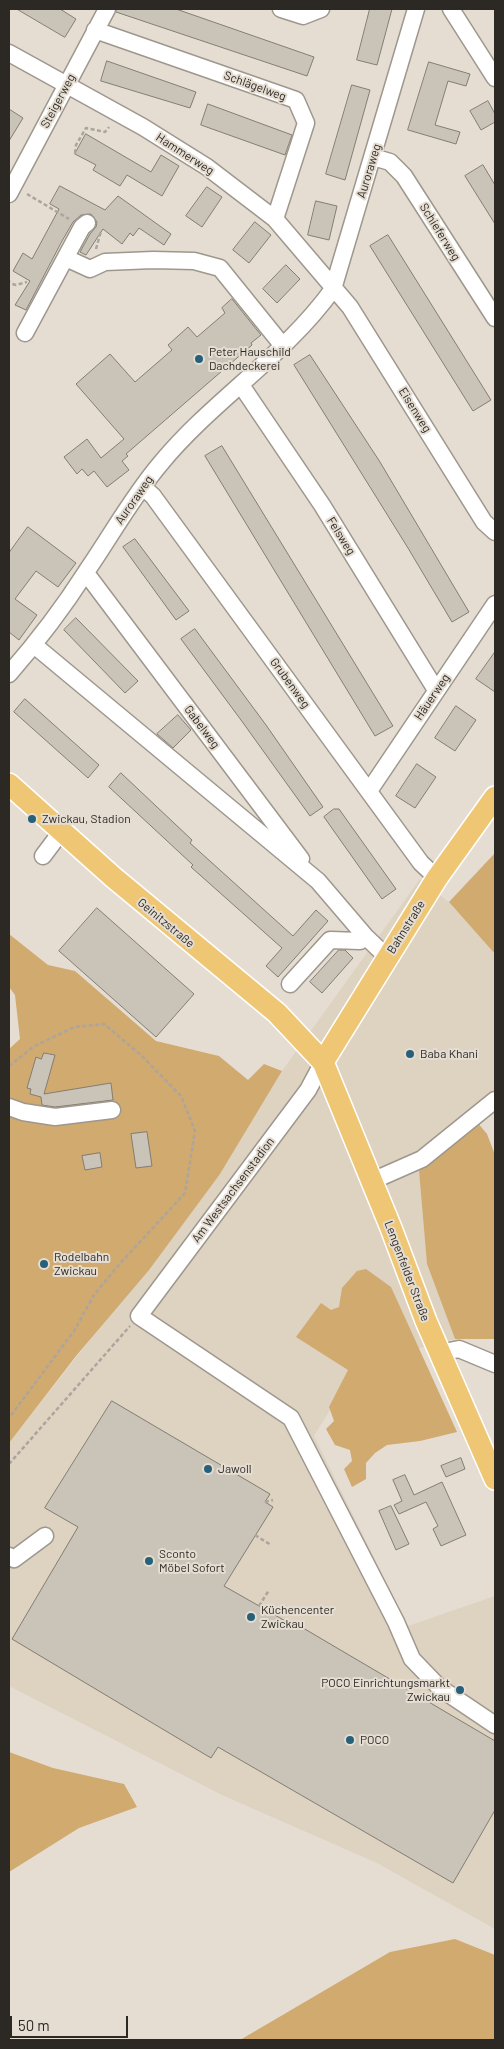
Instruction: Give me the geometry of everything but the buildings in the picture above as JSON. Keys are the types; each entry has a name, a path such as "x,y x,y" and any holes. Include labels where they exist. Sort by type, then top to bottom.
{"main road":[{"name":"Geinitzstraße","path":"9,784 61,832 202,953 277,1013 323,1062"},
{"name":"Bahnstraße","path":"323,1062 437,878 495,797"},
{"name":"Lengenfelder Straße","path":"323,1062 440,1353 490,1453 495,1478"}],"street":[{"name":"Steigerweg","path":"10,187 107,9"},
{"path":"281,9 303,16 321,9"},
{"name":"Auroraweg","path":"12,663 34,645 86,573 123,514 160,464 188,432 283,346 318,311 333,289 416,9"},
{"path":"451,9 495,78"},
{"name":"Schlägelweg","path":"95,30 296,100 306,123 275,219"},
{"name":"Hammerweg","path":"9,53 143,127 207,167 275,219 333,289"},
{"name":"Schieferweg","path":"373,157 390,162 404,176 495,318"},
{"path":"24,333 66,258 89,225"},
{"path":"66,258 90,268 105,262 169,261 194,261 220,268 283,346"},
{"name":"Eisenweg","path":"333,289 350,307 484,522 495,532"},
{"name":"Felsweg","path":"241,385 322,505 436,690"},
{"name":"Grubenweg","path":"143,487 153,496 421,863 437,878"},
{"name":"Gabelweg","path":"86,573 318,881 365,936 387,957"},
{"name":"Häuerweg","path":"369,791 495,604"},
{"name":"Gabelweg","path":"34,645 318,881"},
{"path":"43,856 61,832"},
{"path":"290,984 330,940 360,941 365,936"},
{"name":"Am Westsachsenstadion","path":"139,1316 308,1090 323,1062"},
{"path":"372,1181 422,1159 495,1100"},
{"path":"9,1107 23,1112 55,1117 112,1110"},
{"path":"139,1316 291,1418 396,1622 412,1659 440,1688 495,1725"},
{"path":"440,1353 459,1350 495,1364"},
{"path":"9,1556 14,1559 45,1536"}],"path":[{"path":"75,153 76,145 86,128 105,132 110,126 105,123"},
{"path":"29,195 102,232 95,252 97,266"},
{"path":"9,280 9,283 16,285 27,282"},
{"path":"9,1066 33,1047 74,1027 104,1024 141,1055 181,1096 195,1131 185,1193 116,1268 94,1295 74,1331 9,1418"},
{"path":"9,1464 139,1316"},
{"path":"265,1502 273,1500"},
{"path":"256,1535 271,1545"},
{"path":"259,1606 269,1590"}],"shaded area":[{"path":"495,853 495,954 449,902"},
{"path":"420,879 449,902 495,954 495,1106 419,1171 427,1264 455,1339 419,1348 353,1372 314,1436 408,1626 495,1596 495,1929 377,1863 222,1795 9,1686 9,1443 220,1174 282,1071"},
{"path":"9,934 48,965 75,971 156,1041 219,1056 248,1080 264,1064 282,1071 220,1174 149,1270 76,1356 9,1443 9,1049 20,1039 15,995 9,987"},
{"path":"477,1122 487,1134 495,1155 495,1339 455,1339 427,1264 419,1171"},
{"path":"366,1269 391,1287 457,1432 420,1441 387,1445 375,1453 366,1463 366,1479 352,1487 344,1469 352,1461 350,1450 335,1445 326,1429 334,1421 329,1407 348,1370 296,1337 321,1303 331,1310 339,1307 342,1288 357,1271"},
{"path":"9,1752 53,1768 124,1784 137,1807 79,1828 9,1872"},
{"path":"455,1939 495,1955 495,2040 240,2040 390,1952"}],"place":[{"name":"Peter Hauschild Dachdeckerei","path":"199,359"},
{"name":"Zwickau, Stadion","path":"32,819"},
{"name":"Baba Khani","path":"410,1054"},
{"name":"Rodelbahn Zwickau","path":"44,1264"},
{"name":"Jawoll","path":"208,1469"},
{"name":"Sconto Möbel Sofort","path":"149,1561"},
{"name":"Küchencenter Zwickau","path":"251,1617"},
{"name":"POCO Einrichtungsmarkt Zwickau","path":"460,1690"},
{"name":"POCO","path":"350,1740"}]}
